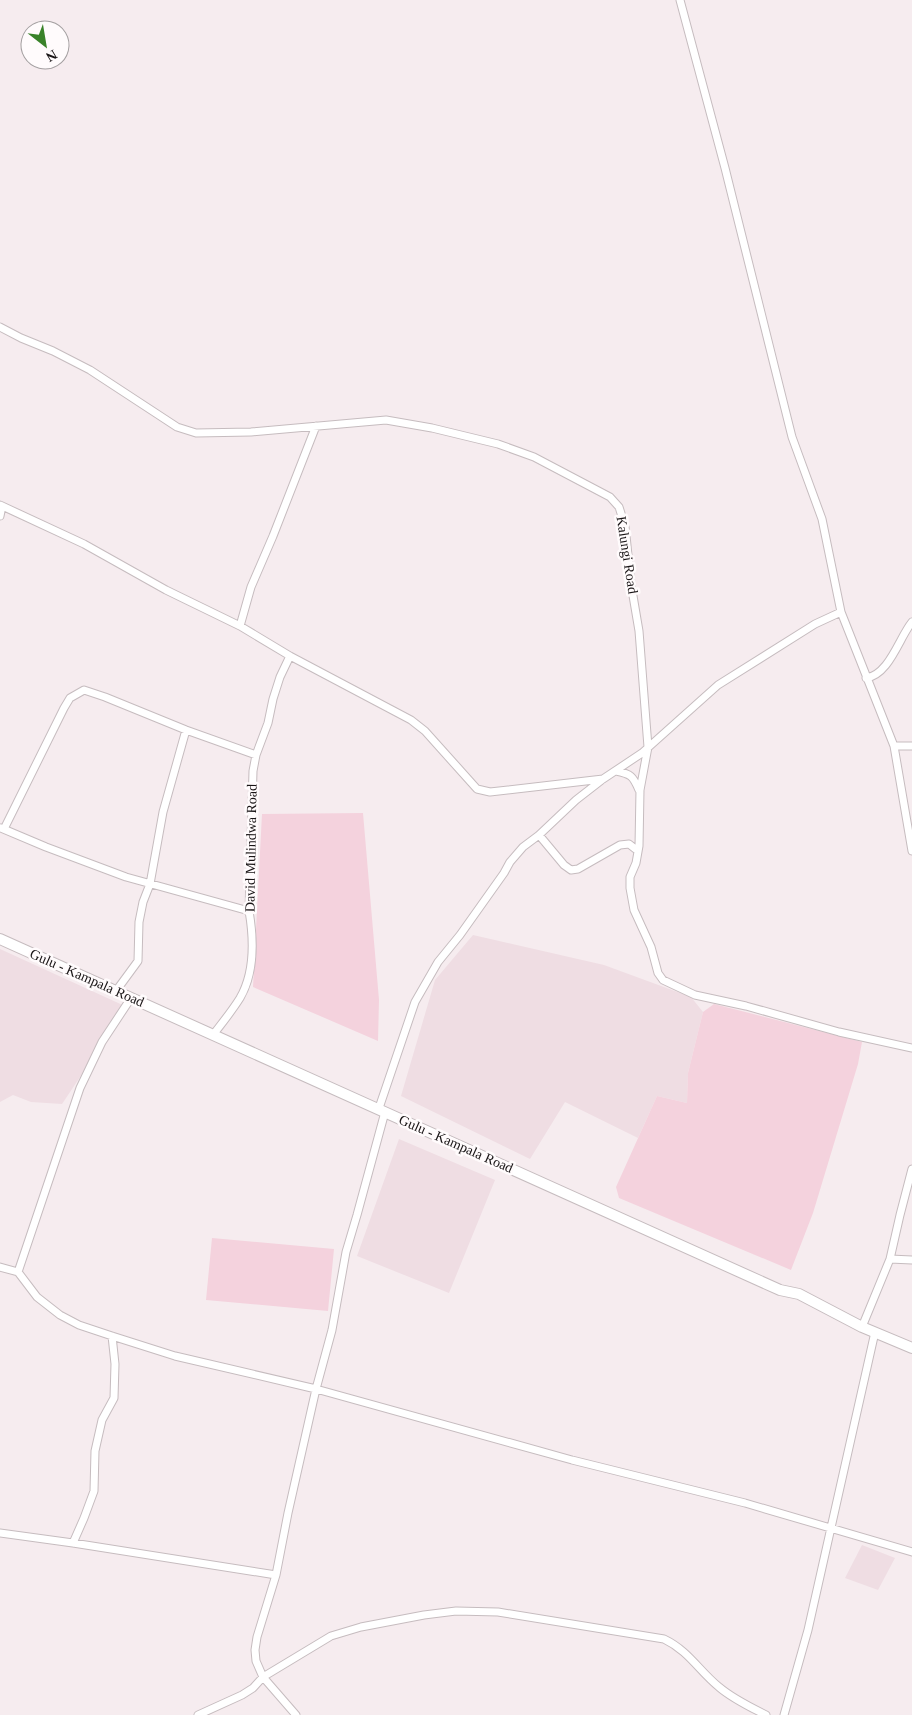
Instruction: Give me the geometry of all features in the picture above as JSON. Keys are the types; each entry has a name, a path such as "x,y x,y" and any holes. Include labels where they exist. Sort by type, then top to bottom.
{"main road":[{"name":"Gulu - Kampala Road","path":"0,939 780,1290 799,1294 862,1327 912,1348"}],"street":[{"path":"680,0 723,158 792,437 822,519 841,612 894,746 912,851"},
{"name":"Kalungi Road","path":"0,327 90,370 177,427 196,433 251,432 386,420 432,428 498,444 534,457 610,497 619,508 625,526 631,584 639,632 648,747 640,790 638,851 629,882 634,910 653,954 658,973 663,980 695,995 746,1006 839,1032 912,1048"},
{"path":"240,626 251,586 273,536 316,426"},
{"path":"0,516 1,505 84,544 166,590 240,626 290,656 411,720 425,731 471,783 484,791 603,779"},
{"path":"296,1715 263,1677 256,1661 257,1637 276,1575 316,1389 332,1330 346,1252 358,1215 382,1110 415,1002 432,970 468,924 515,855 576,800 603,779 633,760 718,685 807,629 841,612"},
{"path":"866,678 871,678 880,672 912,622"},
{"name":"David Mulindwa Road","path":"213,1036 239,998 249,975 252,950 249,911 252,786 256,756 268,722 280,677 290,656"},
{"path":"249,911 150,884 46,847 2,828 64,708 70,698 84,690 256,756"},
{"path":"116,991 138,961 139,922 143,902 150,884 163,812 186,730"},
{"path":"894,746 912,746"},
{"path":"616,771 630,774 640,790"},
{"path":"539,835 570,870 578,869 620,845 629,844 638,851"},
{"path":"18,1272 80,1088 102,1042 131,998"},
{"path":"862,1327 890,1259 912,1169"},
{"path":"890,1259 912,1260"},
{"path":"0,1267 18,1272 37,1297 60,1315 112,1336 175,1356 316,1389 572,1460 708,1493 832,1527 912,1552"},
{"path":"784,1715 808,1630 875,1332"},
{"path":"73,1543 94,1491 95,1451 102,1420 114,1398 115,1364 112,1336"},
{"path":"0,1533 276,1575"},
{"path":"198,1715 242,1695 253,1688 263,1677 320,1642 341,1632 456,1611 498,1612 664,1639 676,1645 720,1688 766,1715"}],"shaded area":[{"path":"363,813 379,1000 378,1041 253,987 262,814"},
{"path":"473,935 604,965 691,997 703,1012 688,1073 687,1103 657,1096 638,1138 565,1102 530,1159 401,1096 435,980"},
{"path":"0,949 127,1007 62,1104 31,1102 13,1095 0,1102"},
{"path":"714,1004 862,1042 858,1064 813,1213 791,1270 619,1198 616,1187 657,1096 687,1103 688,1073 703,1012"},
{"path":"399,1139 495,1180 449,1293 357,1256"},
{"path":"212,1238 334,1249 328,1311 206,1300"},
{"path":"862,1545 895,1558 878,1590 845,1578"}]}
